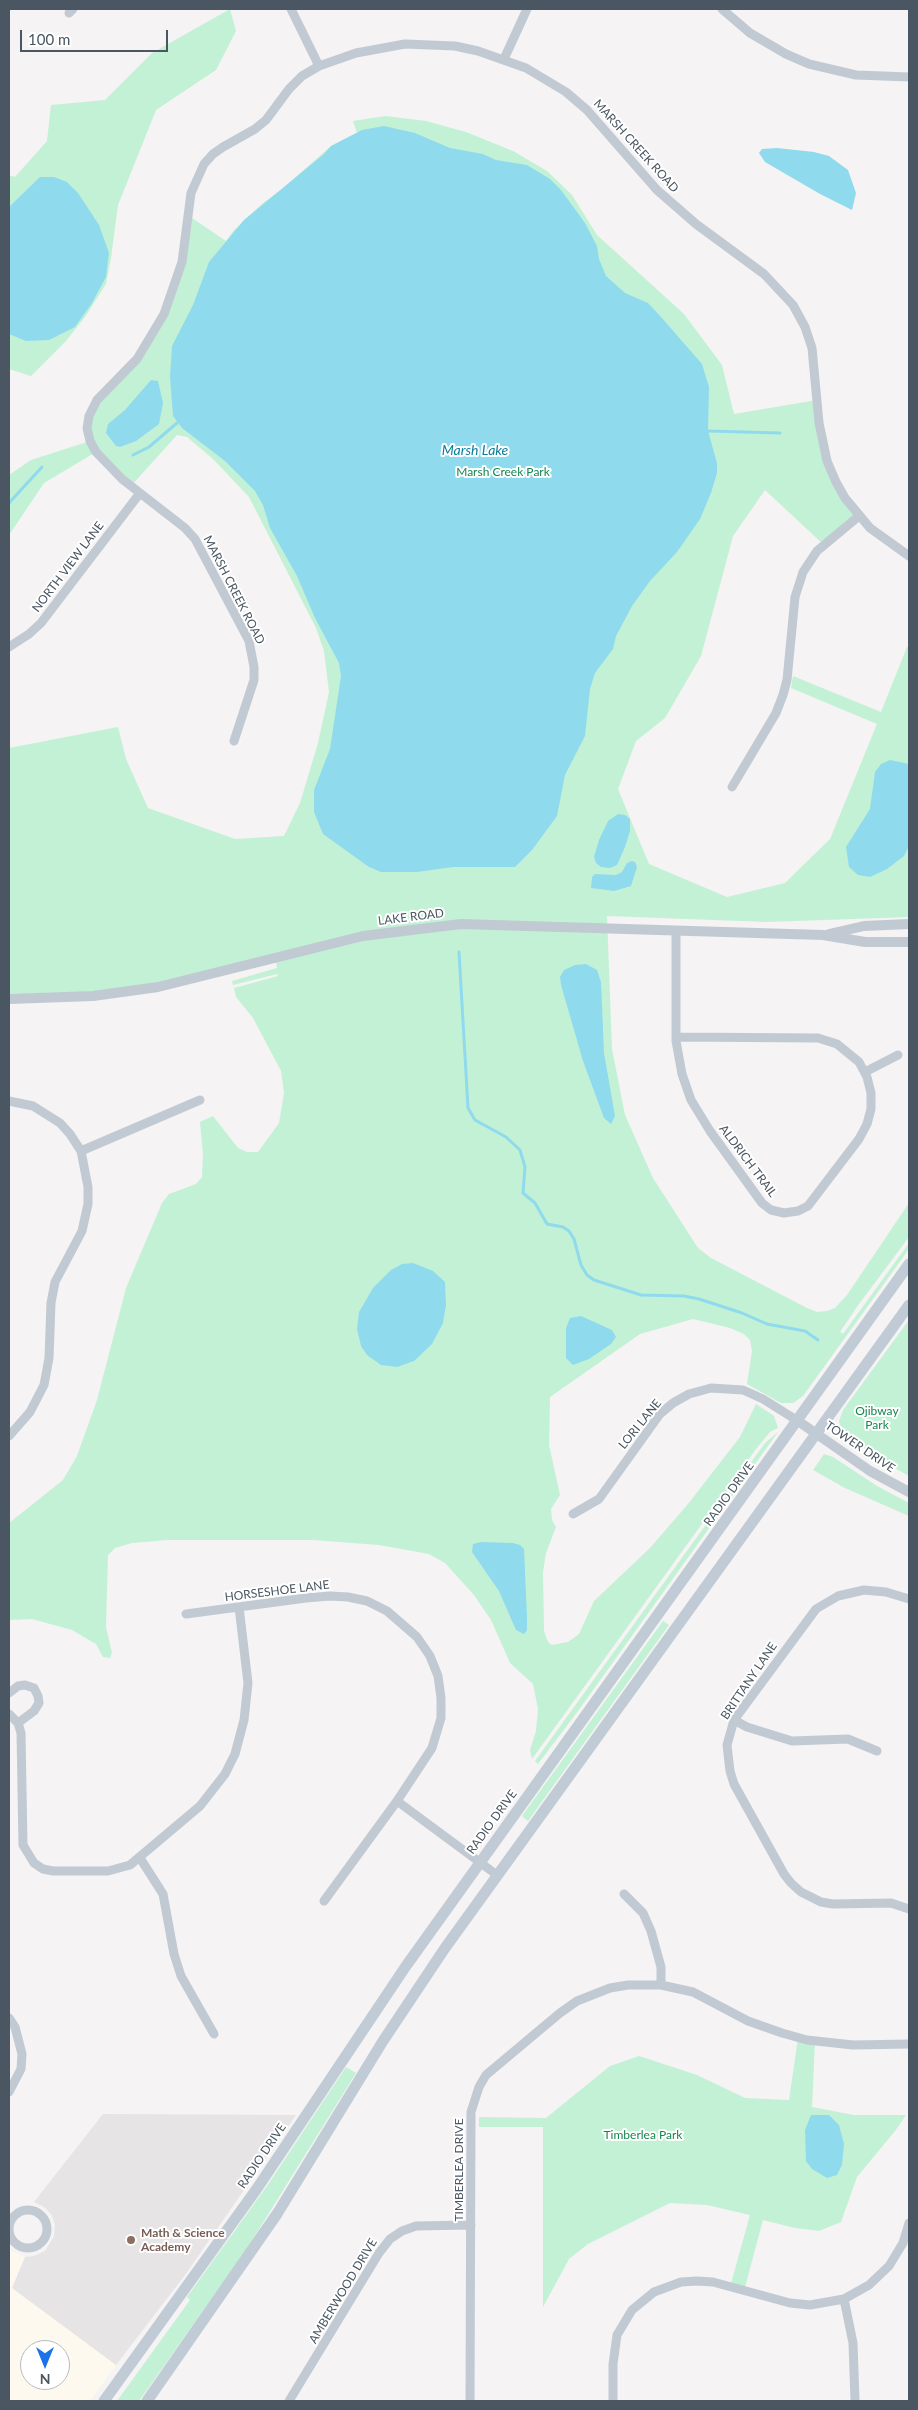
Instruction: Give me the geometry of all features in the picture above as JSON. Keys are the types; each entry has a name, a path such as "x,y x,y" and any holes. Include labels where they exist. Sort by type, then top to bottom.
{"main road":[{"name":"RADIO DRIVE","path":"104,2401 256,2190 380,2003 909,1264"},
{"path":"148,2401 257,2244 407,2004 497,1875 909,1305"}],"street":[{"path":"291,9 319,66"},
{"path":"504,59 527,9"},
{"path":"722,9 750,33 786,54 809,64 856,75 909,77"},
{"name":"MARSH CREEK ROAD","path":"234,741 254,680 254,667 248,641 196,539 111,468 90,441 88,428 92,409 137,359 164,314 182,262 191,194 204,164 223,147 260,125 302,76 319,66 363,51 405,44 455,46 504,59 546,79 580,104 603,127 657,190 696,224 764,274 794,306 805,327 812,348 819,423 827,461 845,498 859,516 884,540 909,556"},
{"name":"NORTH VIEW LANE","path":"9,647 29,634 41,623 140,493"},
{"path":"732,788 776,714 784,695 795,597 803,572 817,552 859,516"},
{"name":"LAKE ROAD","path":"9,999 93,996 158,987 332,942 429,927 497,924 823,935 865,942 909,942"},
{"name":"LAKE ROAD","path":"823,935 864,926 909,924"},
{"name":"ALDRICH TRAIL","path":"676,931 676,1037 683,1079 699,1115 758,1199 768,1208 781,1213 798,1211 812,1203 862,1134 869,1120 871,1105 870,1088 865,1072 856,1059 847,1050 824,1040 676,1037"},
{"path":"865,1072 898,1055"},
{"path":"81,1151 200,1100"},
{"path":"9,1101 33,1106 48,1114 70,1134 81,1151 87,1180 88,1204 76,1245 56,1282 51,1303 49,1358 44,1385 30,1412 9,1436"},
{"name":"LORI LANE","path":"573,1514 599,1499 660,1414 673,1403 689,1394 716,1387 743,1390 763,1399 798,1421"},
{"name":"TOWER DRIVE","path":"798,1421 870,1471 909,1492"},
{"name":"BRITTANY LANE","path":"909,1599 886,1592 864,1590 850,1592 826,1602 808,1618 734,1720 727,1744 730,1771 734,1784 791,1883 801,1892 822,1902 833,1904 891,1903 909,1910"},
{"name":"HORSESHOE LANE","path":"186,1614 330,1596 348,1597 367,1602 387,1611 417,1637 430,1656 438,1676 441,1718 432,1748 398,1801 324,1901"},
{"path":"9,1714 18,1723 23,1745 23,1845 34,1863 43,1869 53,1871 108,1871 119,1869 140,1858 200,1806 224,1774 235,1754 244,1720 248,1682 239,1607"},
{"path":"9,1693 18,1686 25,1685 34,1688 38,1696 39,1704 34,1711 18,1723"},
{"path":"734,1720 747,1727 792,1741 848,1739 877,1750"},
{"path":"398,1801 497,1875"},
{"path":"140,1858 163,1894 179,1971 214,2034"},
{"path":"624,1894 643,1913 651,1931 661,1967 661,1985"},
{"name":"TIMBERLEA DRIVE","path":"470,2401 472,2112 479,2087 486,2075 553,2018 577,2001 610,1988 661,1985 692,1992 765,2028 807,2040 853,2045 909,2044"},
{"path":"9,2018 18,2034 22,2054 22,2069 9,2092"},
{"path":"23,2211 36,2212 41,2215 46,2224 45,2236 37,2245 22,2246 10,2235 9,2223 17,2213 23,2211"},
{"path":"613,2401 614,2348 620,2329 632,2310 642,2300 667,2286 680,2282 713,2282 790,2303 810,2305 844,2299 869,2285 889,2266 903,2243 909,2224"},
{"name":"AMBERWOOD DRIVE","path":"289,2401 379,2253 390,2239 412,2227 471,2225"},
{"path":"844,2299 853,2343 856,2376 854,2401"}],"shaded area":[{"name":"Math & Science Academy","path":"103,2114 296,2115 185,2275 116,2365 12,2288 25,2257 34,2256 45,2251 54,2236 55,2224 51,2214 44,2207 34,2202"},
{"path":"9,2249 25,2257 12,2288 116,2365 90,2401 9,2401"}],"green space":[{"path":"230,9 236,31 216,70 156,110 118,205 106,284 85,317 66,341 31,376 9,369 9,175 15,177 47,141 51,105 105,100 152,53"},
{"name":"Marsh Creek Park","path":"386,116 426,121 466,132 513,151 547,171 572,195 597,235 684,314 722,365 734,414 817,400 827,461 859,516 824,545 765,490 733,536 701,656 665,718 636,741 618,789 649,864 727,897 785,883 830,839 877,724 791,688 793,676 881,712 907,647 909,647 909,917 767,922 607,916 612,1049 625,1115 653,1178 698,1248 711,1258 807,1308 817,1312 827,1311 835,1308 847,1295 909,1203 909,1237 859,1304 840,1332 843,1334 909,1243 909,1249 803,1396 793,1403 781,1403 747,1384 752,1351 750,1340 744,1334 730,1328 693,1319 640,1334 550,1397 549,1445 560,1495 551,1509 552,1520 556,1527 546,1553 543,1572 544,1631 548,1642 552,1645 568,1642 579,1634 594,1601 650,1548 688,1504 740,1437 756,1404 774,1416 778,1428 770,1432 756,1449 532,1759 530,1750 536,1731 538,1709 533,1684 510,1663 491,1620 474,1595 445,1563 429,1554 379,1545 313,1540 167,1540 132,1543 115,1548 108,1555 106,1627 112,1653 110,1658 103,1657 96,1644 72,1630 32,1619 9,1620 9,1523 63,1480 77,1456 97,1400 126,1288 162,1203 169,1194 196,1184 202,1177 203,1154 200,1122 213,1116 238,1148 247,1152 258,1152 279,1123 284,1093 281,1071 253,1018 236,997 234,988 278,976 277,974 233,985 232,981 277,968 275,957 158,987 9,999 9,748 118,727 126,759 148,808 235,839 284,836 300,803 318,743 329,692 324,651 316,628 249,497 213,459 187,437 177,435 131,486 96,452 44,483 9,535 9,475 31,460 90,441 89,416 123,375 174,293 189,216 226,241 234,230 263,203 331,146 357,133 353,121"},
{"name":"Ojibway Park","path":"909,1320 909,1476 884,1462 846,1436 841,1429 839,1421 843,1410"},
{"path":"778,1432 538,1764 535,1761 765,1443"},
{"path":"824,1454 833,1457 877,1486 909,1503 909,1516 845,1488 813,1470"},
{"path":"663,1621 669,1625 528,1821 522,1816"},
{"name":"Timberlea Park","path":"798,2038 815,2041 812,2107 854,2115 906,2115 857,2177 841,2222 819,2231 795,2228 763,2220 744,2291 730,2287 750,2215 707,2205 670,2203 588,2244 569,2259 543,2307 543,2127 479,2127 479,2117 546,2118 610,2066 639,2056 697,2075 745,2098 789,2100"},
{"path":"346,2067 356,2073 246,2250 139,2401 117,2401 190,2300 187,2297 267,2186"}],"water":[{"name":"Marsh Lake","path":"384,126 415,133 450,148 483,154 496,160 527,165 550,179 561,190 585,223 597,246 599,259 606,276 625,293 648,303 661,317 702,364 709,387 708,431 717,463 717,473 711,493 700,519 677,552 650,581 632,606 616,636 613,649 595,673 590,689 585,736 565,775 557,816 532,850 515,867 453,867 417,872 381,872 369,867 323,834 314,812 314,790 330,749 341,676 339,663 315,618 297,576 270,528 263,505 255,491 225,461 182,428 173,416 170,377 172,346 193,305 209,262 244,220 324,154 331,146 362,130"},
{"path":"777,148 814,152 829,156 848,170 856,193 852,210 765,162 759,153 762,149"},
{"path":"40,177 54,177 67,182 78,193 99,225 109,253 106,277 92,303 75,327 49,340 26,341 9,334 9,207"},
{"path":"151,380 158,381 163,403 159,424 136,441 120,447 116,446 106,433 108,424 125,410"},
{"path":"890,760 909,764 909,846 904,856 887,869 870,877 858,875 849,867 846,847 870,809 875,772 881,764"},
{"path":"618,814 625,815 630,819 630,831 625,847 617,865 610,868 601,867 596,863 594,857 599,840 608,821"},
{"path":"635,862 637,867 631,886 614,891 591,888 592,877 595,874 616,875 622,872 627,863"},
{"path":"586,964 597,970 601,982 604,1053 615,1116 611,1124 604,1118 583,1061 561,985 560,977 564,970 575,965"},
{"path":"413,1263 433,1271 445,1282 446,1305 443,1323 432,1344 414,1361 397,1367 381,1365 367,1355 361,1346 357,1329 359,1312 373,1288 391,1270 402,1264"},
{"path":"581,1316 612,1330 616,1337 611,1344 589,1359 573,1365 566,1358 566,1328 570,1318"},
{"path":"481,1542 513,1543 520,1545 524,1549 527,1630 524,1634 516,1630 499,1591 472,1552 473,1544"},
{"path":"811,2115 829,2115 839,2125 844,2144 842,2165 837,2175 827,2178 812,2169 806,2161 805,2130"}],"waterway":[{"path":"133,455 149,447 177,423"},
{"path":"708,431 780,433"},
{"path":"9,503 42,467"},
{"path":"459,952 468,1108 475,1120 506,1137 520,1150 525,1167 523,1193 535,1203 547,1224 563,1227 569,1231 574,1239 581,1265 587,1275 594,1280 641,1295 684,1296 699,1299 742,1313 767,1324 805,1331 818,1340"}],"place":[{"name":"Math & Science Academy","path":"131,2240"}]}
